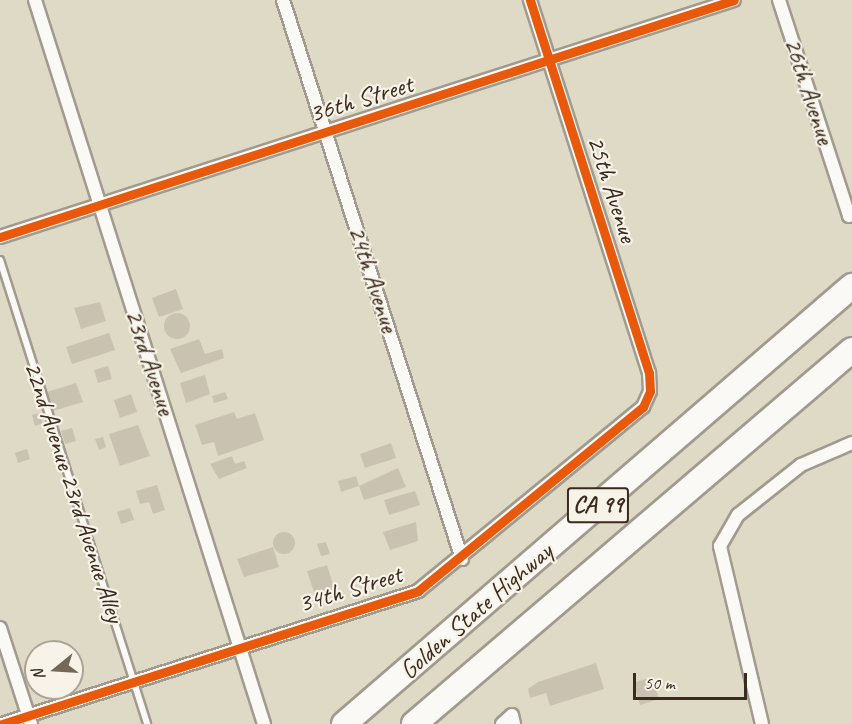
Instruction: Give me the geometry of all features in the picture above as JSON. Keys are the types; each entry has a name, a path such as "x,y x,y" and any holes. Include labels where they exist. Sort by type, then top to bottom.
{"highway":[{"name":"Golden State Highway","path":"344,724 852,286"},
{"name":"Golden State Highway","path":"414,724 852,350"}],"street":[{"name":"23rd Avenue","path":"35,0 264,724"},
{"name":"24th Avenue","path":"283,0 462,559"},
{"name":"25th Avenue","path":"530,0 649,373 650,391"},
{"name":"36th Street","path":"0,237 325,131 549,63 734,0"},
{"name":"26th Avenue","path":"779,0 850,215"},
{"name":"34th Street","path":"2,724 29,720 240,645 418,591 462,559 643,407 650,391"},
{"path":"762,724 720,546 738,514 801,465 852,443"},
{"path":"0,628 29,720"}],"lane":[{"name":"22nd Avenue 23rd Avenue Alley","path":"0,260 147,724"}],"building":[{"path":"176,289 183,309 159,317 152,298"},
{"path":"100,302 106,321 81,329 74,308"},
{"path":"177,313 186,317 190,326 186,335 177,339 168,335 164,326 168,317"},
{"path":"109,333 115,350 72,364 66,347"},
{"path":"199,339 205,354 222,349 224,358 181,373 170,349"},
{"path":"108,366 112,379 98,383 94,370"},
{"path":"205,375 210,394 186,403 180,383"},
{"path":"76,383 83,402 53,411 47,392"},
{"path":"225,392 228,399 214,403 212,396"},
{"path":"131,394 137,412 120,418 114,400"},
{"path":"234,412 237,419 255,413 264,440 218,456 214,442 202,445 195,425"},
{"path":"40,413 43,423 35,426 32,415"},
{"path":"138,425 150,456 120,466 109,434"},
{"path":"72,428 76,441 65,444 61,431"},
{"path":"103,437 106,447 99,450 95,439"},
{"path":"391,443 396,458 365,468 360,454"},
{"path":"27,449 30,459 18,463 15,453"},
{"path":"232,456 235,464 244,461 247,468 219,479 210,464"},
{"path":"398,468 406,487 364,500 359,486"},
{"path":"356,476 359,486 341,492 338,481"},
{"path":"157,485 165,510 153,514 149,502 140,504 136,491"},
{"path":"415,491 420,505 389,515 384,500"},
{"path":"130,508 134,520 121,524 117,512"},
{"path":"416,522 418,541 390,550 383,532"},
{"path":"284,532 292,535 295,543 292,551 284,554 276,551 273,543 276,535"},
{"path":"326,542 330,554 321,556 317,544"},
{"path":"273,547 279,567 244,577 237,559"},
{"path":"327,565 335,591 316,598 307,571"},
{"path":"596,663 604,689 550,706 546,693 530,698 528,689 538,682"},
{"path":"652,677 659,699 640,705 633,683"}],"cycle path":[{"path":"2,724 418,591 643,407 650,391 649,373 530,0"},
{"path":"0,237 734,0"}]}
